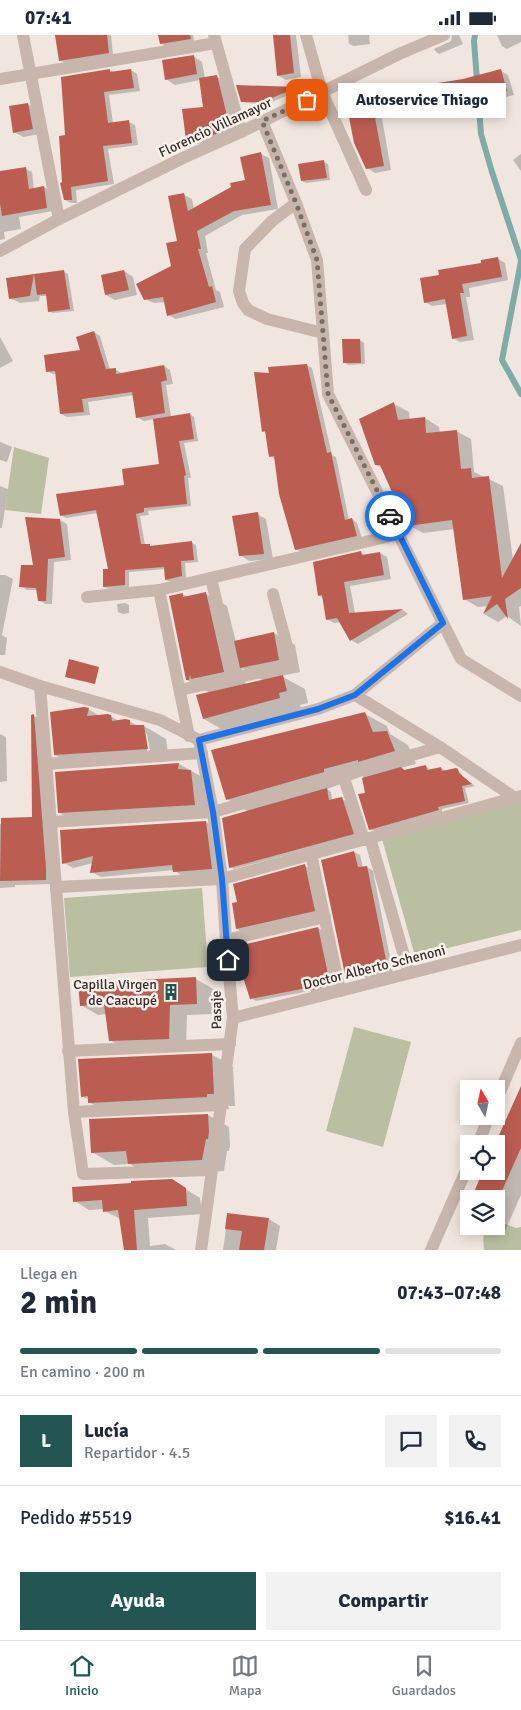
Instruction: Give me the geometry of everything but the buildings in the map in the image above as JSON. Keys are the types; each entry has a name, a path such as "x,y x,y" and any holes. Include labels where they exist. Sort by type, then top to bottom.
{"street":[{"path":"23,35 59,219"},
{"path":"306,35 322,93 366,190"},
{"name":"Florencio Villamayor","path":"0,251 59,219 185,157 241,132 399,54 444,35"},
{"path":"0,79 215,39 241,132"},
{"path":"262,121 317,260 328,394 461,659 521,696"},
{"path":"296,203 272,221 245,249 239,291 243,303 248,310 267,319 323,333"},
{"path":"87,597 160,590 399,534"},
{"path":"210,578 234,679"},
{"name":"Pasaje","path":"160,590 180,690 197,743 213,812 222,879 234,1018 220,1105 201,1250"},
{"path":"180,690 292,665 273,594"},
{"path":"46,764 197,743 318,709 355,695 443,623"},
{"path":"0,672 40,686 160,719 197,743"},
{"path":"40,686 68,1051 74,1113 83,1174 211,1170"},
{"path":"355,695 518,797"},
{"path":"50,822 213,812 440,747"},
{"path":"343,775 367,839 409,973"},
{"path":"56,887 222,879 518,797"},
{"path":"311,854 340,991"},
{"path":"226,940 325,917"},
{"name":"Doctor Alberto Schenoni","path":"234,1018 521,945"},
{"path":"68,1051 230,1043"},
{"path":"505,1080 521,1043"},
{"path":"74,1113 220,1105"},
{"path":"432,1250 462,1180"}],"green space":[{"path":"14,447 49,458 41,514 5,510"},
{"path":"521,800 521,930 415,956 382,839"},
{"path":"202,888 208,967 70,977 64,898"},
{"path":"354,1027 411,1042 383,1147 326,1131"},
{"path":"505,1224 516,1228 521,1227 521,1250 484,1250 484,1235 505,1235"}],"waterway":[{"path":"475,35 481,134 521,260"},
{"path":"521,261 502,360 521,394"}],"way so far":[{"path":"307,100 262,121 317,260 328,394 390,516"}],"place":[{"name":"Autoservice Thiago","path":"307,100"},
{"name":"Capilla Virgen de Caacupé","path":"171,992"}],"route":[{"path":"228,960 222,879 213,812 199,740 318,709 355,695 443,623 390,516"}]}
